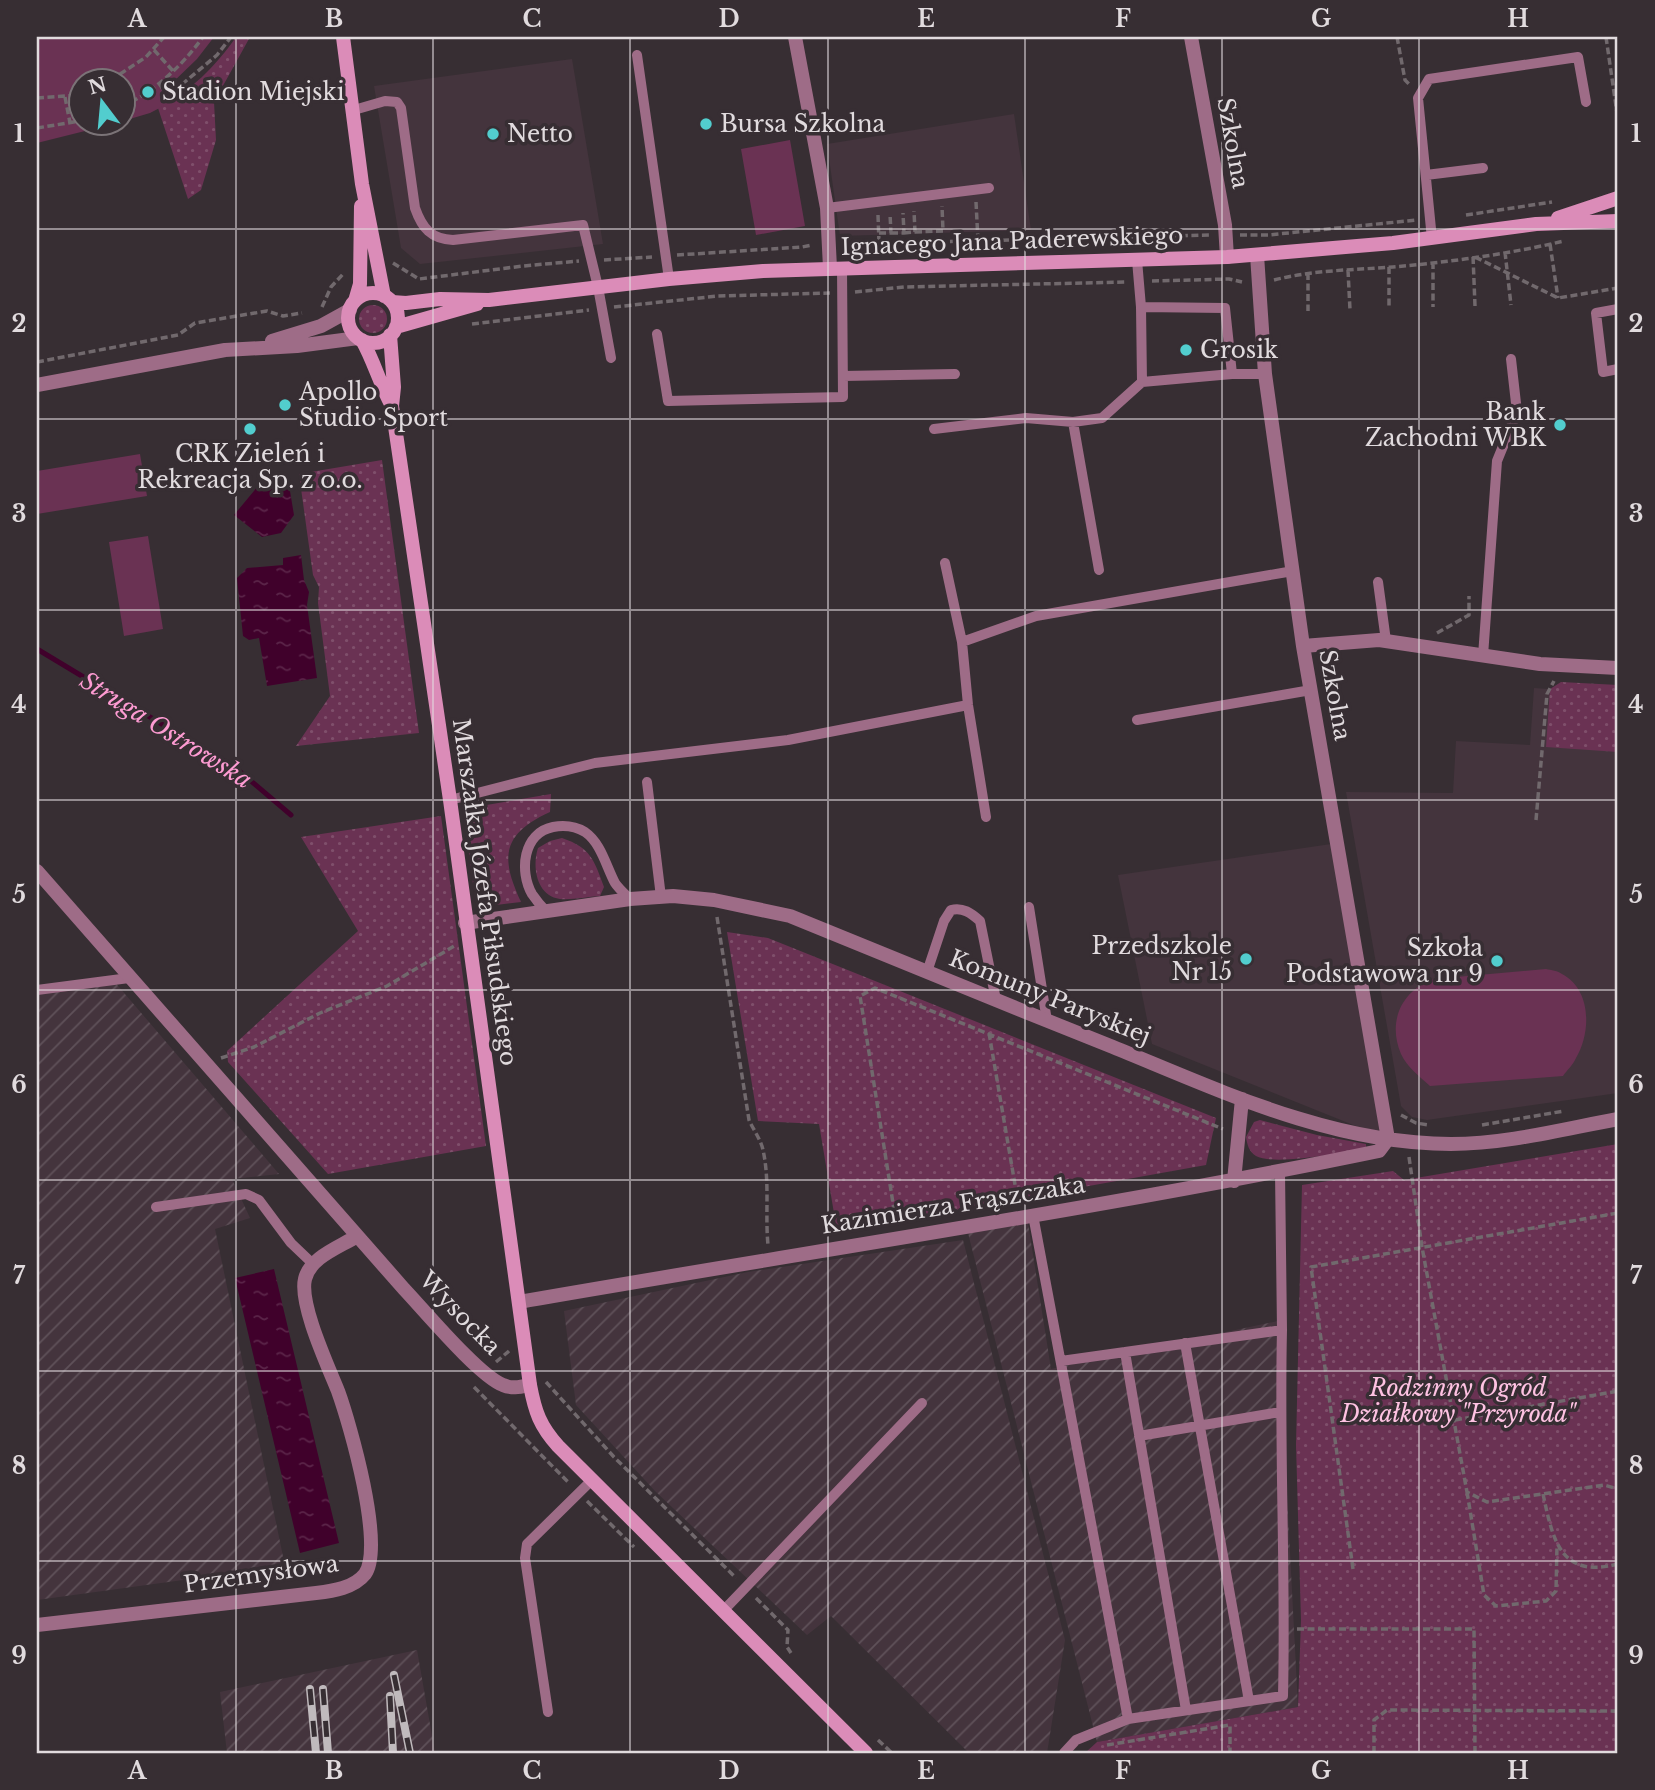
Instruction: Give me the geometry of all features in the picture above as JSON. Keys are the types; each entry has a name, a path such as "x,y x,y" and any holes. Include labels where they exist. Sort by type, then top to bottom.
{"street":[{"path":"343,37 362,184 388,299 397,316 393,331 392,406"},
{"path":"795,37 827,208 829,244 836,268"},
{"name":"Szkolna","path":"1191,37 1226,235 1227,257"},
{"path":"362,184 360,284 349,325 371,357 382,388 392,406"},
{"path":"1536,224 1618,198"},
{"path":"1536,224 1618,221"},
{"name":"Ignacego Jana Paderewskiego","path":"489,300 763,271 1257,255 1432,239 1536,224"},
{"name":"Szkolna","path":"1257,255 1265,374 1303,646 1388,1139"},
{"path":"37,385 247,348 321,326 369,294 407,303 440,299 489,300"},
{"path":"247,348 360,339 377,342 393,331 489,300"},
{"name":"Marszałka Józefa Piłsudskiego","path":"392,406 450,800 526,1354 536,1382"},
{"path":"1303,646 1386,641 1540,664 1618,668"},
{"name":"Wysocka","path":"37,871 404,1289 484,1372 500,1385 514,1388 536,1382"},
{"name":"Komuny Paryskiej","path":"465,923 630,899 661,897 715,900 790,916 1242,1099 1332,1130 1388,1139 1450,1144 1497,1141 1618,1119"},
{"path":"1234,1181 1242,1099"},
{"name":"Kazimierza Frąszczaka","path":"519,1303 769,1258 899,1239 1234,1181 1379,1151 1388,1139"},
{"path":"312,1264 358,1236"},
{"name":"Przemysłowa","path":"37,1625 326,1592 351,1585 364,1574 370,1561 372,1544 368,1509 352,1434 307,1304 304,1280 312,1264"},
{"path":"536,1382 540,1424 558,1446 866,1753"}],"lane":[{"path":"636,55 669,279"},
{"path":"1432,239 1418,98 1429,79 1578,57 1586,102"},
{"path":"354,110 390,101 397,102 401,108 415,208 420,223 439,239 453,240 583,225 611,358"},
{"path":"1426,176 1483,168"},
{"path":"827,208 989,188"},
{"path":"1138,260 1142,382"},
{"path":"657,334 667,401 843,397 842,293 836,268"},
{"path":"1140,307 1225,308 1232,374"},
{"path":"1618,309 1596,313 1603,372 1618,369"},
{"path":"1483,656 1497,461 1517,412 1511,359"},
{"path":"843,376 955,374"},
{"path":"934,429 1026,418 1073,422 1102,418 1142,382 1232,374 1265,374"},
{"path":"1073,422 1099,570"},
{"path":"945,563 962,642 968,705 986,817"},
{"path":"962,642 1036,616 1293,571"},
{"path":"1378,582 1386,641"},
{"path":"1137,720 1311,690"},
{"path":"450,800 595,763 788,740 968,705"},
{"path":"647,782 661,897"},
{"path":"546,911 531,893 525,868 526,855 530,843 539,832 562,825 574,827 594,839 617,886 630,899"},
{"path":"1030,907 1047,1021"},
{"path":"927,972 944,920 951,910 968,911 980,920 996,1000"},
{"path":"37,990 129,978"},
{"path":"1064,1753 1076,1740 1128,1718 1283,1696 1285,1629 1280,1412 1280,1172"},
{"path":"156,1207 246,1194 259,1200 291,1243 312,1264"},
{"path":"1033,1215 1128,1718"},
{"path":"1061,1361 1282,1330"},
{"path":"1185,1343 1249,1701"},
{"path":"1125,1352 1186,1710"},
{"path":"723,1611 922,1403"},
{"path":"1139,1436 1280,1412"},
{"path":"548,1712 525,1558 527,1544 592,1480"}],"path":[{"path":"131,66 154,50 164,37"},
{"path":"136,100 174,72 203,37"},
{"path":"160,85 168,96 217,55 231,37"},
{"path":"1397,37 1405,80 1420,94"},
{"path":"1606,37 1618,120"},
{"path":"154,50 174,72"},
{"path":"37,98 65,97 66,101"},
{"path":"37,128 66,124"},
{"path":"976,189 978,241"},
{"path":"879,233 943,231 942,194"},
{"path":"908,199 915,232"},
{"path":"904,233 908,199"},
{"path":"890,201 891,233"},
{"path":"384,259 419,278 523,265 829,244 1268,234 1430,219 1560,201"},
{"path":"877,203 879,243"},
{"path":"926,232 926,242"},
{"path":"466,325 718,296 842,293 904,287 1229,279 1244,283 1308,273 1433,262 1572,239"},
{"path":"1550,244 1558,299"},
{"path":"1505,252 1511,305"},
{"path":"1473,256 1558,299 1618,288"},
{"path":"1473,256 1475,306"},
{"path":"1433,262 1433,307"},
{"path":"1389,267 1390,309"},
{"path":"1348,270 1350,310"},
{"path":"318,310 323,306 337,279 346,271"},
{"path":"1308,273 1308,311"},
{"path":"37,362 178,335 195,323 267,311 283,316 304,313"},
{"path":"1429,637 1469,615 1469,596"},
{"path":"1536,820 1547,694 1555,679"},
{"path":"715,900 749,1120 763,1149 768,1196 765,1218 769,1258"},
{"path":"205,1064 254,1047 320,1013 387,986 457,944"},
{"path":"896,1221 860,996 874,988 1215,1125"},
{"path":"989,1032 1017,1198"},
{"path":"1396,1108 1416,1124 1438,1126"},
{"path":"1471,1125 1574,1110"},
{"path":"1409,1141 1411,1179 1422,1247 1484,1595 1496,1606 1546,1601 1556,1591 1557,1546"},
{"path":"1353,1569 1311,1267 1618,1213"},
{"path":"503,1356 526,1354"},
{"path":"536,1382 788,1630 787,1647 799,1661"},
{"path":"1454,1420 1618,1391"},
{"path":"1467,1492 1487,1502 1604,1485 1618,1489"},
{"path":"1543,1494 1557,1546 1569,1560 1583,1567 1602,1568 1618,1564"},
{"path":"1301,1629 1474,1629 1475,1753"},
{"path":"1374,1753 1374,1720 1387,1710 1618,1711"},
{"path":"1098,1746 1230,1726 1230,1753"},
{"path":"873,1735 892,1753"}],"shaded area":[{"path":"572,59 603,244 420,264 401,248 374,86"},
{"path":"1014,114 1031,230 840,236 827,144"},
{"name":"Szkoła Podstawowa nr 9","path":"1534,688 1618,694 1618,1093 1427,1120 1412,1117 1401,1106 1346,792 1453,793 1456,741 1530,745"},
{"name":"Przedszkole Nr 15","path":"1338,843 1388,1139 1152,1044 1118,875"},
{"path":"113,980 279,1174 232,1179 250,1218 215,1229 285,1566 37,1600 37,988"},
{"path":"1028,1223 1051,1369 1278,1321 1298,1707 1097,1742 968,1233"},
{"path":"963,1240 1065,1640 1047,1753 969,1753 831,1616 807,1635 655,1491 576,1405 564,1311 748,1272"},
{"path":"417,1650 435,1753 227,1753 220,1692"}],"green space":[{"name":"Stadion Miejski","path":"37,37 214,37 197,59 170,85 177,99 136,117 136,66 66,66 66,136 37,143"},
{"path":"236,37 250,37 214,102 216,140 201,190 188,199 158,108 202,77"},
{"path":"790,140 805,226 756,235 741,149"},
{"path":"373,305 383,309 387,319 383,329 373,333 363,329 359,319 363,309"},
{"path":"140,454 147,496 37,514 37,471"},
{"path":"382,460 419,733 296,746 330,696 318,603 319,587 313,575 299,474"},
{"path":"148,536 163,629 124,636 109,542"},
{"path":"1561,682 1618,685 1618,752 1546,747 1550,689"},
{"path":"551,794 550,812 522,829 510,848 510,872 521,902 496,905 484,898 473,884 463,809"},
{"path":"441,816 486,1146 328,1174 228,1062 227,1051 358,931 301,837"},
{"path":"562,838 579,846 590,856 604,887 600,896 560,899 552,897 541,886 536,871 538,848"},
{"path":"727,932 768,938 1216,1118 1206,1165 837,1231 819,1124 758,1121"},
{"path":"1546,969 1560,973 1572,981 1584,1001 1586,1013 1581,1048 1563,1076 1430,1086 1404,1059 1397,1042 1397,1019 1406,999 1423,984 1434,979"},
{"path":"1260,1120 1366,1144 1366,1147 1310,1158 1265,1159 1252,1152 1246,1137 1254,1122"},
{"name":"Rodzinny Ogród Działkowy \"Przyroda\"","path":"1618,1144 1618,1753 1085,1753 1097,1742 1298,1707 1301,1620 1296,1445 1302,1185 1393,1171 1404,1180"}],"water":[{"path":"268,484 273,487 289,485 294,515 281,533 262,537 234,515 258,486"},
{"path":"301,555 304,580 309,592 307,605 317,678 267,686 259,638 249,640 243,636 237,578 247,568 283,565 283,558"},
{"path":"274,1269 339,1543 300,1553 235,1278"}],"waterway":[{"name":"Struga Ostrowska","path":"37,649 238,770 291,815"}],"railway":[{"path":"394,1675 410,1753"},
{"path":"310,1689 316,1753"},
{"path":"323,1689 328,1753"},
{"path":"390,1696 393,1753"}],"place":[{"name":"Stadion Miejski","path":"148,92"},
{"name":"Bursa Szkolna","path":"706,124"},
{"name":"Netto","path":"493,134"},
{"name":"Grosik","path":"1186,350"},
{"name":"Apollo Studio Sport","path":"285,405"},
{"name":"Bank Zachodni WBK","path":"1560,425"},
{"name":"CRK Zieleń i Rekreacja Sp. z o.o.","path":"250,429"},
{"name":"Przedszkole Nr 15","path":"1246,959"},
{"name":"Szkoła Podstawowa nr 9","path":"1497,961"}]}
